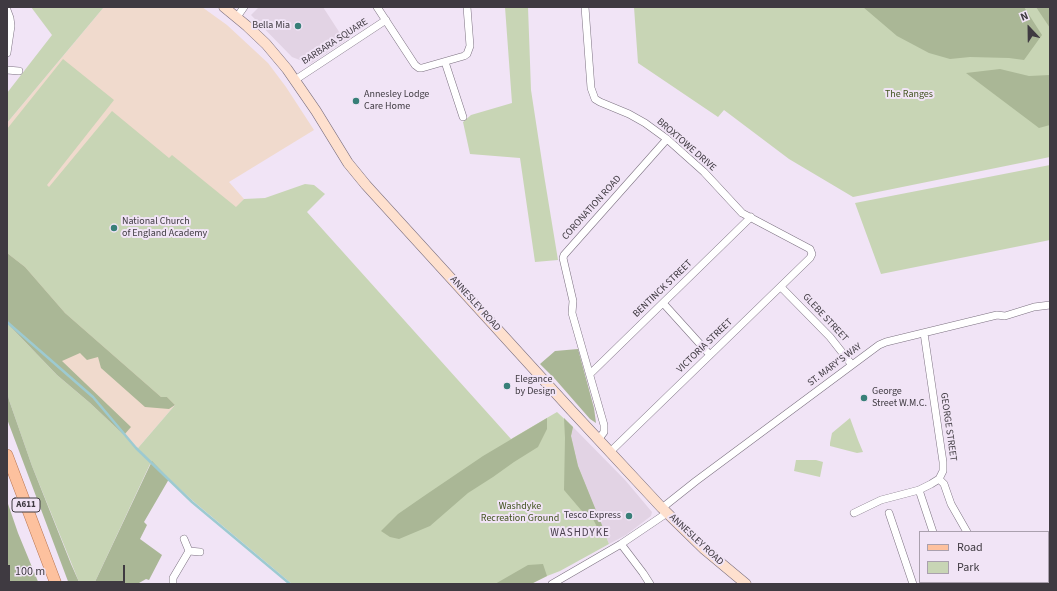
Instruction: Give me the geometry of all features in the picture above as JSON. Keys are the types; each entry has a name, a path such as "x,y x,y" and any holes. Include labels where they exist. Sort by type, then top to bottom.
{"main road":[{"name":"A611","path":"7,455 56,584"}],"street":[{"name":"ANNESLEY ROAD","path":"224,7 266,44 295,80 324,123 348,163 366,185 664,511 704,549 746,584"},
{"path":"237,17 244,7"},
{"path":"377,7 417,66 422,68 464,56 469,51 470,46 467,7"},
{"name":"BROXTOWE DRIVE","path":"585,7 591,88 596,99 645,123 667,139 704,172 742,213 810,249 812,254"},
{"path":"7,10 11,26 7,53"},
{"name":"BARBARA SQUARE","path":"295,80 386,20"},
{"path":"445,62 463,117"},
{"path":"7,70 18,71"},
{"name":"CORONATION ROAD","path":"598,440 604,432 604,425 572,313 573,301 564,255 667,139"},
{"name":"BENTINCK STREET","path":"590,374 751,218"},
{"name":"VICTORIA STREET","path":"610,452 781,287 810,258 812,254"},
{"name":"GLEBE STREET","path":"781,287 830,337 852,365"},
{"path":"663,303 710,355"},
{"name":"ST. MARY'S WAY","path":"552,584 620,544 664,511 696,481 879,345 998,314 1005,316 1034,307 1050,305"},
{"name":"GEORGE STREET","path":"924,333 944,462 943,471 939,479"},
{"path":"854,513 881,500 918,490 939,479 944,484 951,504 966,531"},
{"path":"918,490 933,531"},
{"path":"889,513 913,584"},
{"path":"184,539 189,551"},
{"path":"620,544 650,584"},
{"path":"189,551 200,552"},
{"path":"173,584 173,578 189,551"}],"shaded area":[{"name":"National Church of England Academy","path":"104,7 202,7 227,25 268,63 286,87 314,130 229,182 244,199 236,208 175,405 138,448 7,323 7,123"},
{"path":"259,7 323,7 345,41 310,64 292,57 251,15"},
{"path":"573,427 625,480 652,512 651,516 626,535 609,544 578,466 571,436"}],"green space":[{"path":"31,7 104,7 7,123 7,93 52,35"},
{"path":"505,7 528,7 531,90 558,260 535,262 520,158 470,154 463,122 471,115 512,103"},
{"name":"The Ranges","path":"634,7 1050,7 1050,157 853,197 789,159 724,110 718,117 638,63"},
{"path":"863,7 1024,7 1042,35 1024,60 970,57 950,59 929,53 897,36"},
{"path":"1036,7 1050,7 1050,28"},
{"name":"Washdyke Recreation Ground","path":"63,59 114,100 47,185 49,187 112,111 169,158 172,155 236,207 244,199 265,198 305,184 314,185 325,194 307,212 511,439 557,412 573,427 571,436 578,466 609,544 560,571 531,584 292,584 193,501 151,462 94,584 81,584 32,466 9,400 7,391 7,323 57,375 90,403 138,448 175,405 167,397 161,397 65,313 25,267 7,253 7,129"},
{"path":"1000,69 1029,76 1050,75 1050,125 1039,128 966,73"},
{"path":"1050,165 1050,240 881,274 855,203"},
{"path":"7,253 25,267 65,313 161,397 167,397 175,405 169,409 145,407 101,368 98,357 87,360 80,353 62,361 131,427 124,435 57,375 7,323"},
{"path":"578,349 594,408 596,423 590,419 540,364 555,351"},
{"path":"7,391 32,466 71,564 81,584 69,584 7,419"},
{"path":"547,418 547,429 538,447 468,493 430,526 399,539 390,537 381,531 398,514 424,496 483,456"},
{"path":"564,418 573,427 571,436 578,466 606,535 601,535 593,519 581,510 564,490"},
{"path":"850,418 863,452 857,453 830,446 832,433"},
{"path":"796,460 816,460 823,462 820,477 794,471"},
{"path":"152,461 169,479 144,522 147,525 140,539 162,555 149,580 146,579 139,583 140,584 94,584"},
{"path":"7,501 18,533 39,584 7,584"},
{"path":"543,564 547,576 531,584 495,584 528,565"}],"waterway":[{"path":"7,322 93,397 136,448 192,502 290,584"}],"place":[{"name":"Bella Mia","path":"298,26"},
{"name":"Annesley Lodge Care Home","path":"356,101"},
{"name":"National Church of England Academy","path":"114,228"},
{"name":"Elegance by Design","path":"507,386"},
{"name":"George Street W.M.C.","path":"864,398"},
{"name":"Tesco Express","path":"629,516"}],"district":[{"name":"WASHDYKE","path":"580,534"}]}
